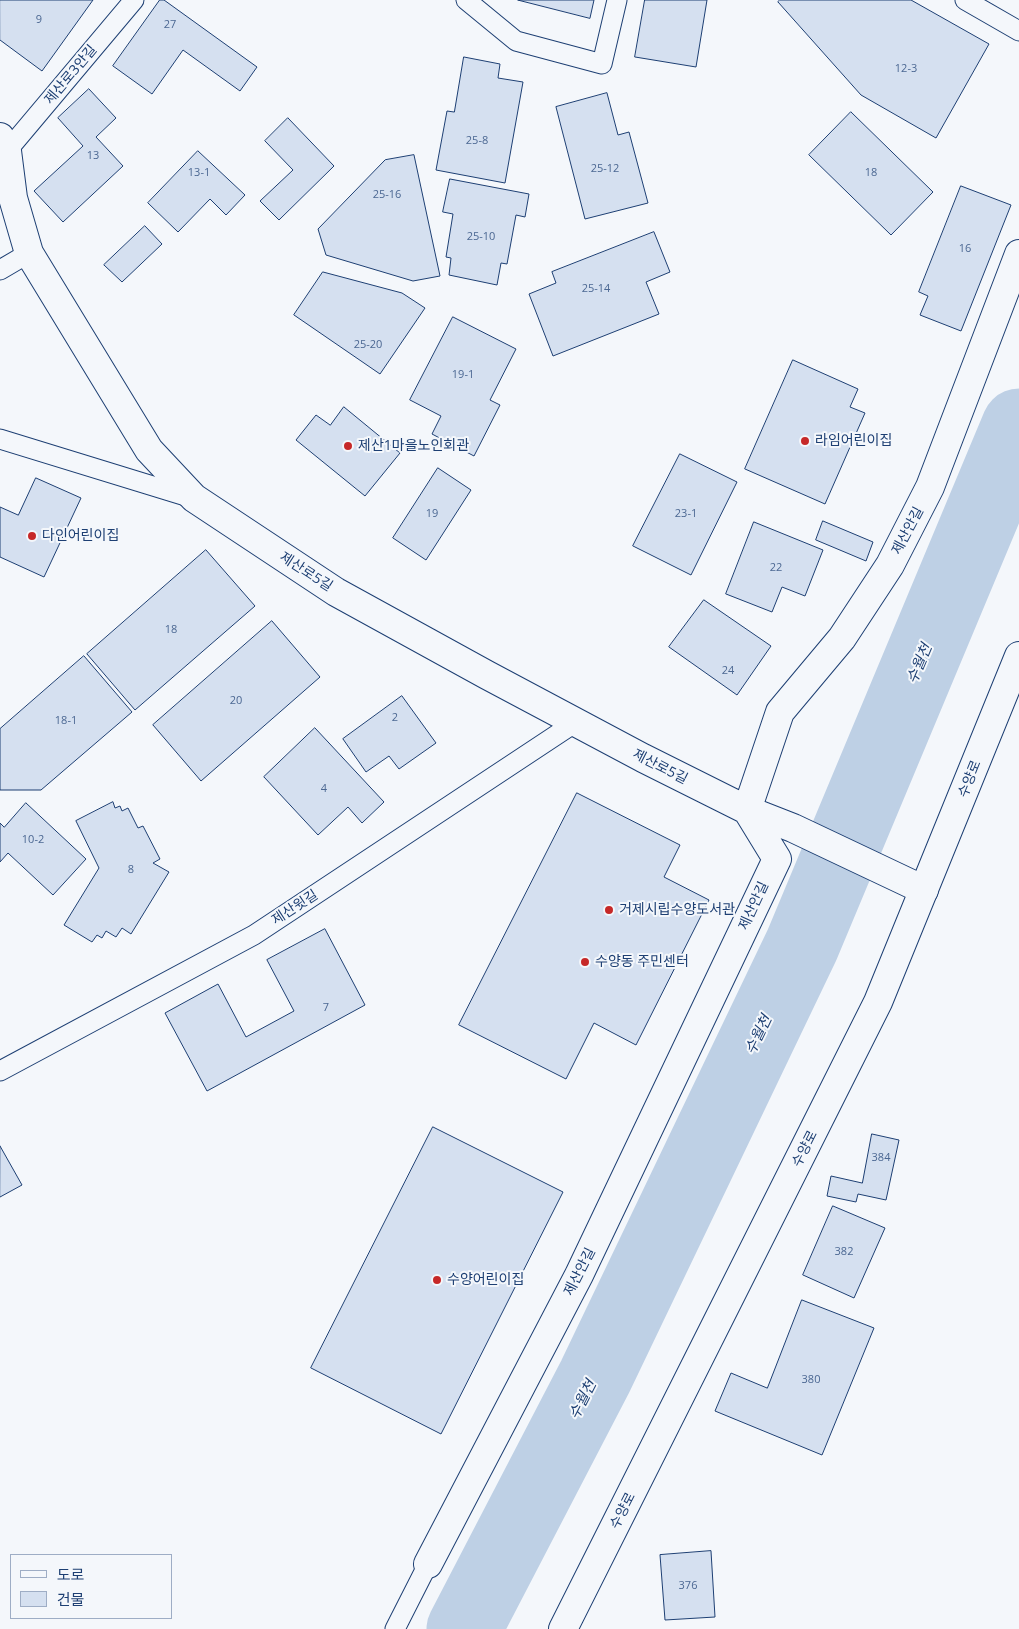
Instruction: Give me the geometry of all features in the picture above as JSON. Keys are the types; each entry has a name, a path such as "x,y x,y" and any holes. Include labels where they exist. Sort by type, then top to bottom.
{"street":[{"name":"제산로5길","path":"4,144 13,198 29,253 149,450 194,498 336,592 576,722 747,810 793,828 924,890"},
{"name":"제산안길","path":"428,1564 579,1275 777,859 747,810 780,712 842,638 890,565 930,488 1019,254"},
{"name":"수양로","path":"563,1629 878,1002 1019,656"}],"lane":[{"name":"제산로3안길","path":"4,144 134,0"},
{"path":"466,0 516,41 602,64 617,0"},
{"path":"966,0 1019,31"},
{"path":"0,270 29,253"},
{"path":"0,439 194,498"},
{"name":"제산윗길","path":"0,1071 254,935 576,722"},
{"path":"395,1629 428,1564"}],"building":[{"path":"0,0 93,0 42,71 0,40"},
{"path":"160,0 164,0 257,67 240,91 183,50 152,94 113,66"},
{"path":"518,0 594,0 590,18"},
{"path":"645,0 707,0 696,67 635,57"},
{"path":"780,0 911,0 989,44 936,138 861,95 778,2"},
{"path":"464,57 500,64 498,78 523,82 505,183 436,170 447,111 454,112"},
{"path":"89,89 116,118 96,137 123,166 63,222 34,191 83,146 58,118"},
{"path":"607,93 618,135 629,132 648,203 585,219 556,107"},
{"path":"851,112 933,192 891,235 809,155"},
{"path":"288,118 334,166 279,220 260,201 293,170 265,141"},
{"path":"198,151 245,195 226,215 210,199 178,232 148,203"},
{"path":"414,155 440,276 413,281 326,255 318,229 385,160"},
{"path":"450,179 529,194 525,217 516,215 507,264 501,263 497,285 449,275 451,258 446,257 453,214 443,212"},
{"path":"961,186 1011,205 961,331 920,315 928,296 919,292"},
{"path":"145,226 162,244 122,282 104,265"},
{"path":"654,232 670,272 646,282 659,314 553,356 529,294 556,283 552,272"},
{"path":"323,272 402,293 425,308 380,374 294,315"},
{"path":"453,317 516,349 490,400 500,405 474,456 432,434 441,416 410,400"},
{"name":"라임어린이집","path":"793,360 858,389 850,407 865,413 825,504 745,469"},
{"name":"제산1마을노인회관","path":"344,407 400,453 365,496 296,440 316,415 330,425"},
{"path":"680,454 737,482 691,575 633,546"},
{"path":"438,468 471,490 426,560 393,538"},
{"name":"다인어린이집","path":"36,478 81,498 44,577 0,557 0,507 18,515"},
{"path":"823,521 873,542 866,561 816,540"},
{"path":"754,522 823,550 805,596 782,587 772,612 726,594"},
{"path":"206,550 255,606 135,710 87,654"},
{"path":"704,600 771,646 737,695 669,647"},
{"path":"272,621 320,677 201,781 153,725"},
{"path":"84,656 132,712 41,790 0,790 0,729"},
{"path":"402,696 436,743 399,769 389,756 366,772 343,739"},
{"path":"315,728 384,802 362,823 348,807 318,835 264,777"},
{"name":"수양동 주민센터","path":"577,793 680,845 664,877 709,900 636,1045 594,1023 566,1079 459,1025"},
{"path":"113,802 115,808 120,806 122,811 128,808 138,828 143,826 160,859 153,863 169,872 131,934 122,928 116,937 106,931 102,938 97,935 92,942 64,925 99,868 76,821"},
{"path":"26,803 86,859 53,895 8,853 0,862 0,823 4,827"},
{"path":"325,929 365,1005 207,1091 165,1013 218,984 246,1037 294,1011 267,960"},
{"name":"수양어린이집","path":"433,1127 563,1192 441,1434 311,1368"},
{"path":"872,1134 899,1140 886,1200 858,1194 856,1202 827,1196 831,1176 862,1183"},
{"path":"0,1146 22,1185 0,1197"},
{"path":"833,1206 885,1228 854,1298 803,1275"},
{"path":"802,1300 874,1328 822,1455 715,1411 731,1373 767,1388"},
{"path":"711,1551 715,1617 665,1620 660,1555"}],"waterway":[{"name":"수월천","path":"464,1629 595,1377 802,945 1019,426"}],"place":[{"name":"라임어린이집","path":"805,441"},
{"name":"제산1마을노인회관","path":"348,446"},
{"name":"다인어린이집","path":"32,536"},
{"name":"거제시립수양도서관","path":"609,910"},
{"name":"수양동 주민센터","path":"585,962"},
{"name":"수양어린이집","path":"437,1280"}]}
